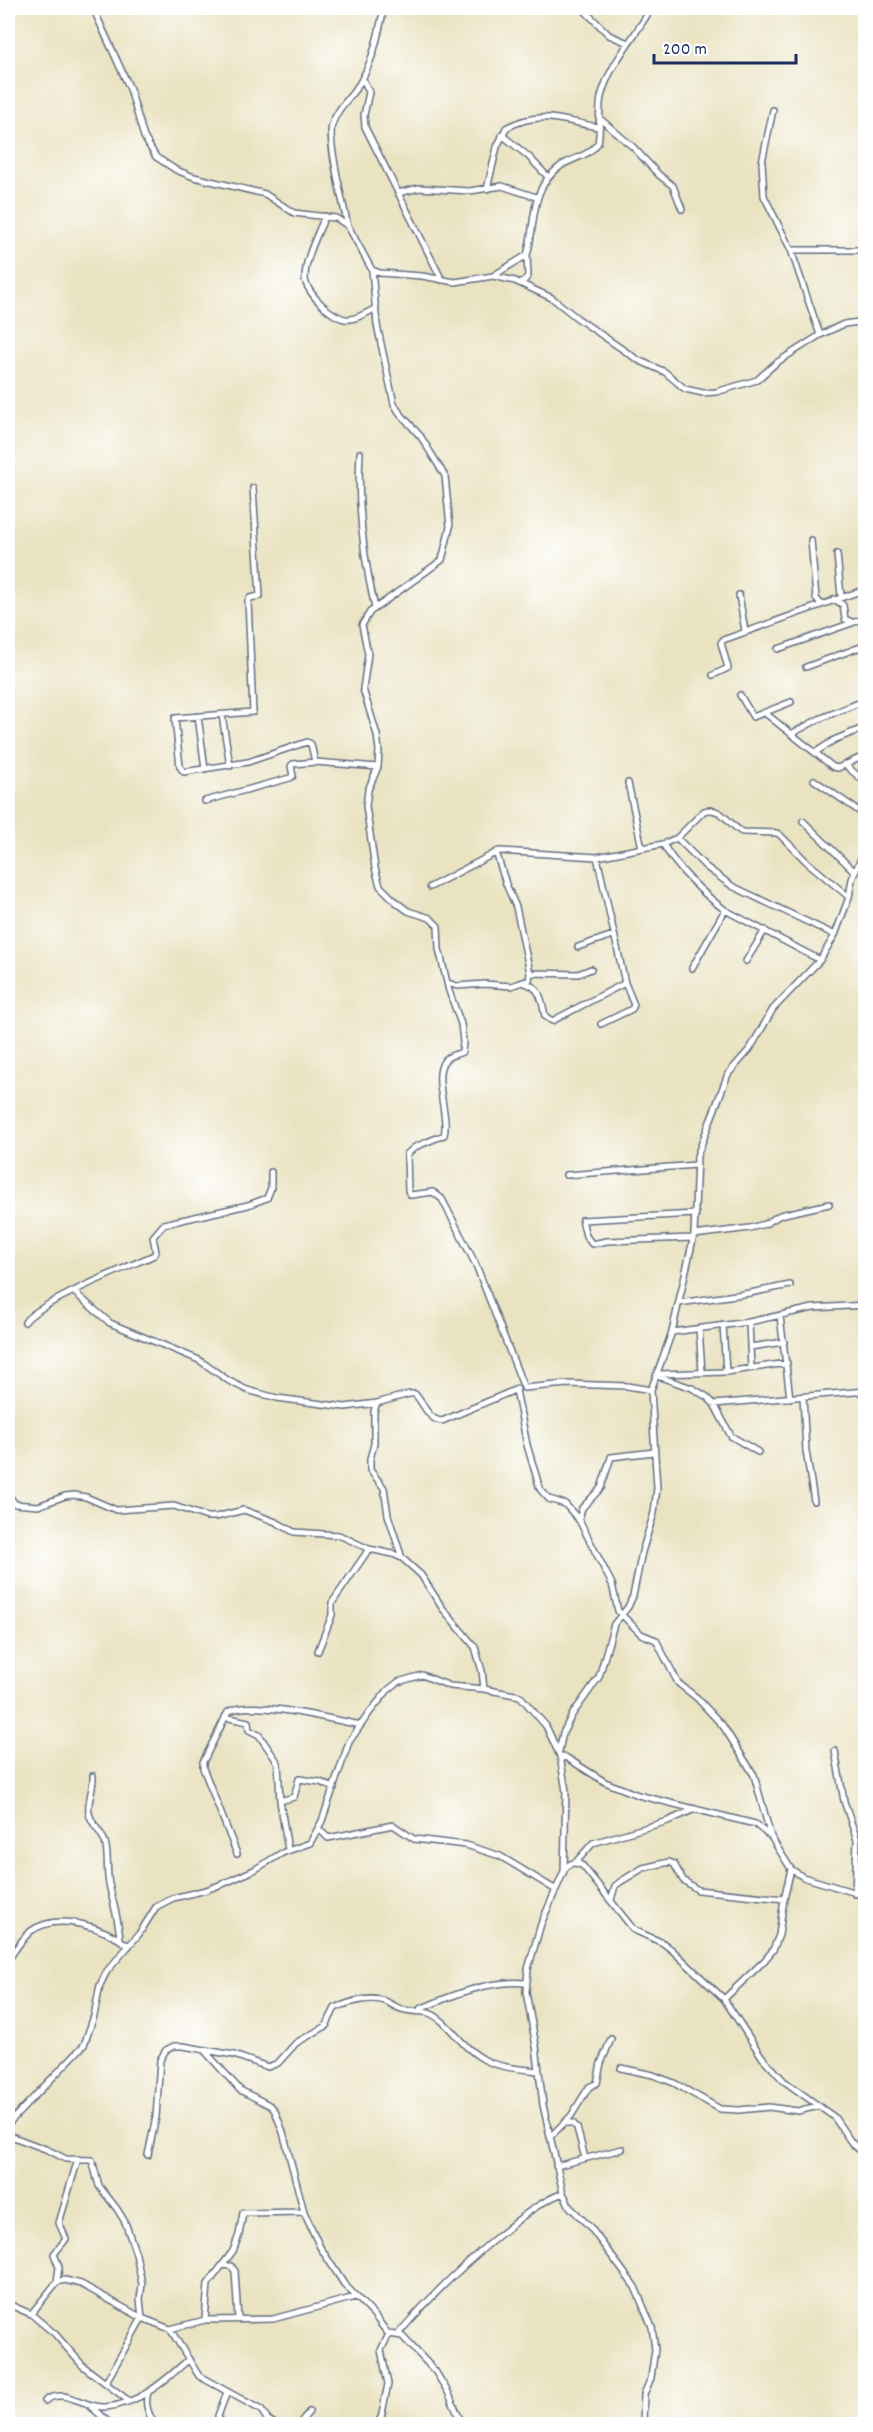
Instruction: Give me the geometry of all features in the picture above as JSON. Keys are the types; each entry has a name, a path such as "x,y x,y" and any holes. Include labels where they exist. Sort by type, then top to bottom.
{"street":[{"path":"93,8 130,89 144,137 156,157 176,170 194,177 264,194 294,213 336,218 348,226"},
{"path":"384,8 363,79 347,98 331,129 338,183 348,226 372,270 381,346 394,404 421,437 445,476 450,526 442,560 375,608 366,616 362,625 368,654 363,689 378,741 378,766 368,790 366,806 377,878 384,891 408,911 435,921 440,930 440,949 447,982 460,1019 463,1048 459,1054 447,1058 442,1064 441,1097 446,1130 444,1135 438,1139 415,1147 407,1154 408,1191 411,1195 433,1192 442,1199 476,1265 524,1388"},
{"path":"582,8 609,35 628,43"},
{"path":"522,283 528,276 527,255 534,223 536,196 548,177 563,165 586,155 596,147 599,138 600,103 605,84 616,61 651,8"},
{"path":"363,79 369,92 364,115 365,127 442,280"},
{"path":"773,110 763,153 762,183 767,204 779,222 791,250 820,335"},
{"path":"487,189 502,135 506,128 513,124 539,117 552,117 598,127"},
{"path":"599,118 673,186 682,209"},
{"path":"502,135 528,156 548,177"},
{"path":"398,193 419,188 470,191 510,187 536,196"},
{"path":"325,216 305,276 310,292 336,316 343,319 350,319 376,308"},
{"path":"791,250 864,250"},
{"path":"493,276 527,255"},
{"path":"372,270 392,275 422,276 442,280 470,281 493,276 506,277 522,283 552,298 638,360 665,372 677,384 693,392 716,392 757,380 776,363 820,335 844,324 866,321"},
{"path":"360,453 359,502 362,534 375,608"},
{"path":"253,488 260,596 250,598 248,601 254,710 174,720 181,770 184,772 230,766 257,760 307,742 312,746 315,762"},
{"path":"811,540 816,598 821,604"},
{"path":"837,554 841,596"},
{"path":"713,675 728,668 722,641 841,596 866,589"},
{"path":"739,595 745,632"},
{"path":"834,599 843,606 845,619 852,622"},
{"path":"778,649 866,618"},
{"path":"806,667 866,645"},
{"path":"740,694 753,717 791,702"},
{"path":"791,734 819,719 866,700"},
{"path":"765,713 833,767 866,755"},
{"path":"222,714 230,766"},
{"path":"198,716 205,769"},
{"path":"816,752 834,740 866,727"},
{"path":"205,801 290,778 293,776 291,766 293,764 315,762 378,766"},
{"path":"844,764 866,783"},
{"path":"813,780 866,816"},
{"path":"628,783 642,848"},
{"path":"430,887 496,852 537,852 597,857 663,844 677,838 704,811 715,810 742,832 780,835 807,862 849,897"},
{"path":"803,820 855,872"},
{"path":"677,838 706,867 732,886 835,935"},
{"path":"663,844 679,867 712,901 820,960"},
{"path":"559,1754 563,1733 572,1715 599,1677 614,1624 633,1596 642,1552 654,1513 657,1488 651,1390 672,1332 693,1237 696,1214 696,1165 725,1079 750,1049 773,1010 820,960 835,935 849,897 855,872 866,847"},
{"path":"447,982 457,986 485,984 512,986 529,980 530,973 516,907 496,852"},
{"path":"597,857 625,983 633,1008 601,1024"},
{"path":"692,968 725,910"},
{"path":"746,961 765,930"},
{"path":"578,947 614,934"},
{"path":"530,973 578,974 591,969"},
{"path":"525,983 533,986 539,993 545,1016 552,1021 625,983"},
{"path":"566,1175 696,1165"},
{"path":"25,1322 32,1313 156,1253 153,1237 164,1224 262,1200 270,1194 271,1172"},
{"path":"696,1214 582,1220 586,1236 592,1244 607,1241 693,1237 750,1228 765,1224 780,1215 829,1203"},
{"path":"679,1303 750,1293 790,1284"},
{"path":"74,1292 110,1323 199,1360 238,1387 277,1398 345,1407 377,1403 415,1394 434,1420 442,1421 524,1388 567,1384 627,1386 651,1390"},
{"path":"672,1332 749,1322 828,1306 866,1305"},
{"path":"780,1316 790,1398"},
{"path":"749,1322 751,1368"},
{"path":"723,1325 726,1372"},
{"path":"699,1328 702,1372"},
{"path":"750,1347 784,1342"},
{"path":"657,1375 726,1372 787,1363"},
{"path":"657,1375 692,1389 714,1404 731,1436 758,1452"},
{"path":"516,1390 527,1445 540,1490 549,1499 565,1504 579,1520 612,1584 617,1608 641,1634 656,1640 678,1683 711,1712 723,1726 754,1774 771,1837 791,1869 803,1877 866,1896"},
{"path":"714,1404 866,1391"},
{"path":"803,1396 806,1451 814,1501"},
{"path":"377,1403 374,1411 374,1444 370,1470 384,1488 388,1515 402,1558"},
{"path":"579,1520 582,1508 601,1488 610,1457 654,1452"},
{"path":"8,1494 15,1504"},
{"path":"8,1505 38,1506 74,1495 86,1497 116,1510 174,1506 207,1517 216,1517 244,1510 276,1522 294,1532 339,1535 369,1549 402,1558 421,1575 443,1609 475,1647 482,1671 484,1689"},
{"path":"318,1651 332,1615 332,1603 369,1549"},
{"path":"8,2124 84,2046 94,2016 100,1985 112,1965 161,1904 225,1883 254,1870 275,1856 310,1843 318,1830 344,1754 361,1725 388,1690 398,1682 422,1675 431,1676 450,1686 484,1689 520,1696 529,1703 546,1726 559,1754 566,1791 564,1871"},
{"path":"237,1854 203,1768 203,1762 228,1712 233,1708 247,1706 361,1725"},
{"path":"225,1718 248,1722 249,1730 263,1739 271,1755 278,1762 280,1801 288,1850"},
{"path":"835,1751 843,1801 857,1840 858,1867 855,1894"},
{"path":"559,1754 605,1782 620,1788 695,1809 746,1820 771,1837"},
{"path":"93,1776 89,1810 104,1840 120,1939"},
{"path":"280,1801 294,1797 299,1779 320,1782 334,1788"},
{"path":"643,2424 644,2394 651,2378 655,2357 651,2326 635,2287 590,2227 570,2207 563,2193 550,2138 525,1983 541,1924 568,1864 576,1862 593,1844 668,1821 695,1809"},
{"path":"318,1830 328,1838 393,1825 414,1839 466,1845 500,1856 556,1890"},
{"path":"576,1862 583,1866 634,1930 663,1943 724,1999 762,2057 784,2081 834,2117 851,2142 866,2156"},
{"path":"611,1900 615,1886 620,1882 643,1868 669,1863 674,1864 683,1880 698,1890 784,1899"},
{"path":"858,1867 866,1863"},
{"path":"724,1999 769,1956 779,1935 791,1869"},
{"path":"8,1960 32,1931 54,1924 72,1923 120,1939 129,1946"},
{"path":"419,2010 487,1987 509,1982 525,1983"},
{"path":"148,2155 156,2117 160,2060 166,2050 174,2046 204,2049 234,2055 268,2067 278,2063 296,2043 326,2026 330,2022 332,2011 342,2005 375,1999 403,2009 419,2010 434,2015 482,2059 508,2068 539,2071"},
{"path":"550,2138 564,2123 589,2087 597,2083 601,2063 611,2039"},
{"path":"204,2049 240,2090 271,2106 275,2111 283,2132 304,2211 320,2247 356,2297 374,2314 389,2334"},
{"path":"621,2068 653,2075 674,2083 720,2109 769,2107 798,2111 818,2106"},
{"path":"564,2123 573,2123 577,2128 585,2158"},
{"path":"8,2135 66,2159 88,2159 94,2162 99,2186 125,2222 141,2275 142,2318 106,2382"},
{"path":"556,2166 622,2149"},
{"path":"31,2314 57,2282 59,2267 54,2254 66,2239 59,2223 78,2159"},
{"path":"398,2334 465,2263 533,2208 563,2193"},
{"path":"205,2320 208,2284 235,2245 243,2213 304,2211"},
{"path":"222,2265 231,2266 235,2271 238,2319"},
{"path":"57,2282 65,2280 81,2284 142,2318 170,2329 205,2320 273,2319 356,2297"},
{"path":"8,2304 31,2314 55,2334 83,2366 129,2401"},
{"path":"170,2329 199,2376 261,2410 266,2422 275,2424"},
{"path":"389,2334 398,2334 409,2342 435,2371 448,2392 462,2424"},
{"path":"376,2424 381,2418 387,2392 388,2376 381,2350 389,2334"},
{"path":"91,2407 111,2407 148,2393 189,2359"},
{"path":"219,2424 218,2416 227,2391"},
{"path":"132,2424 152,2424 146,2400 148,2393"},
{"path":"45,2401 54,2396 61,2396 83,2402 111,2424"},
{"path":"299,2424 309,2412"}]}
